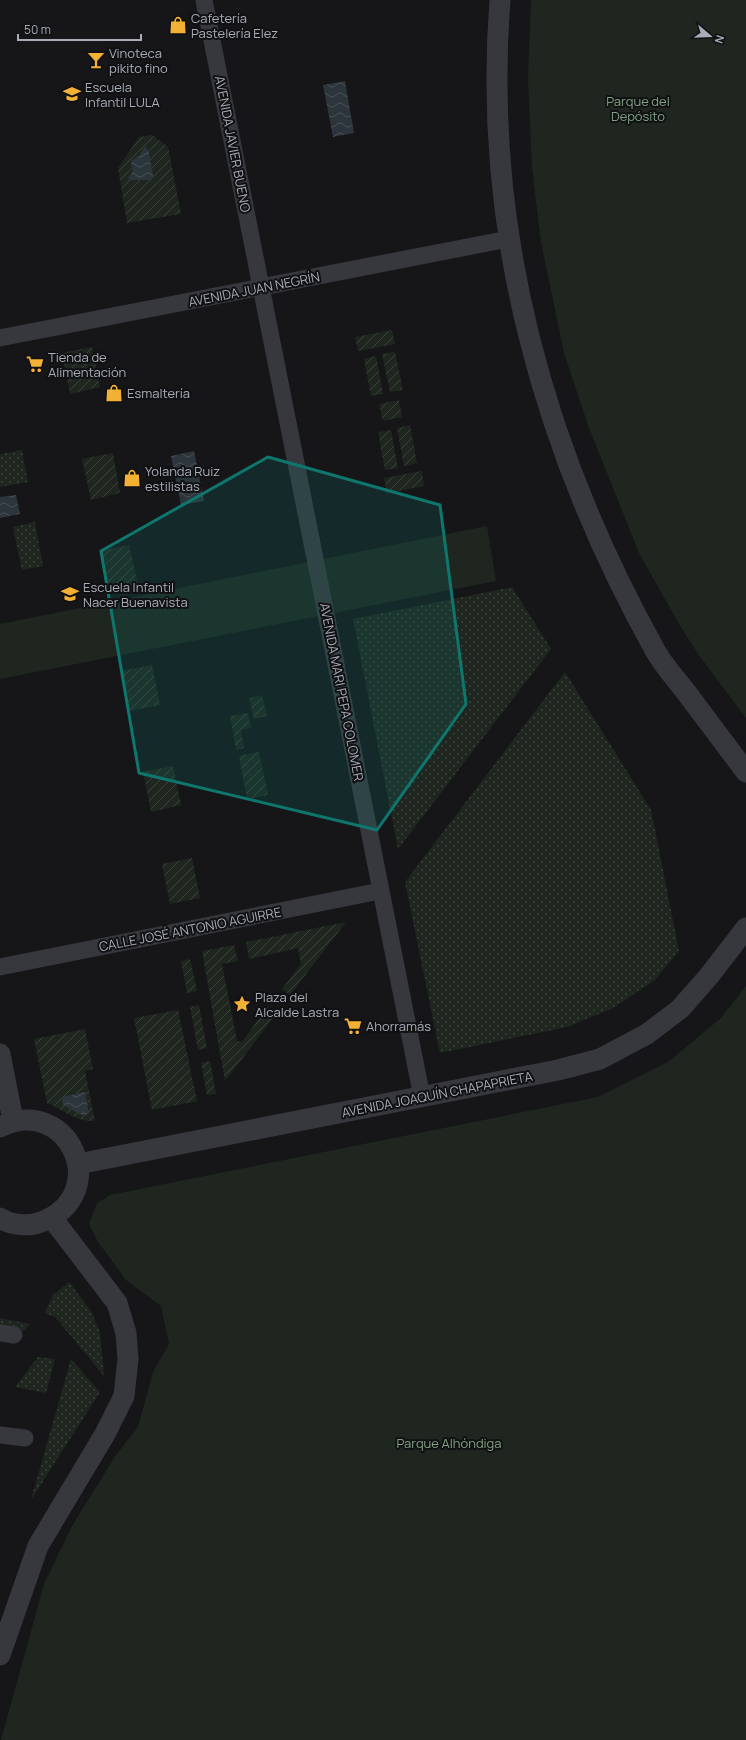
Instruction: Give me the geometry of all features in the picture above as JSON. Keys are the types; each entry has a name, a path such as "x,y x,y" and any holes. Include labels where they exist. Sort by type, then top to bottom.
{"street":[{"name":"AVENIDA JAVIER BUENO","path":"204,0 261,287"},
{"path":"500,0 496,48 497,109 500,165 508,239 529,344 554,426 591,519 657,654 746,772"},
{"name":"AVENIDA JUAN NEGRÍN","path":"0,338 508,239"},
{"name":"AVENIDA MARI PEPA COLOMER","path":"261,287 422,1097"},
{"name":"CALLE JOSÉ ANTONIO AGUIRRE","path":"0,967 380,891"},
{"name":"AVENIDA JOAQUÍN CHAPAPRIETA","path":"78,1164 558,1070 600,1058 647,1034 680,1009 709,976 746,928"},
{"path":"0,1054 7,1124 29,1120 46,1123 61,1132 72,1146 78,1164 79,1178 74,1194 65,1208 52,1218 36,1224 19,1225 0,1218"},
{"path":"0,1655 38,1546 105,1434 124,1396 128,1359 126,1333 116,1302 52,1218"},
{"path":"0,1434 25,1438"}],"highlighted area":[{"path":"268,457 440,505 466,704 377,830 139,773 101,551"}],"green space":[{"name":"Parque del Depósito","path":"531,0 746,0 746,718 698,654 679,624 639,553 589,428 564,353 541,242 532,168 528,79"},
{"path":"152,135 168,147 181,214 127,223 118,168 139,137"},
{"path":"392,330 395,344 358,351 355,337"},
{"path":"92,347 100,387 70,394 62,353"},
{"path":"395,352 403,390 390,392 382,354"},
{"path":"376,356 383,394 371,396 364,359"},
{"path":"399,400 402,417 383,421 379,404"},
{"path":"410,425 417,463 404,466 397,428"},
{"path":"391,430 398,468 385,470 378,432"},
{"path":"22,450 28,482 0,487 0,454"},
{"path":"113,453 120,493 91,500 82,459"},
{"path":"422,471 424,486 387,493 384,478"},
{"path":"35,522 43,566 22,570 13,527"},
{"path":"487,526 496,581 0,679 0,624"},
{"path":"129,545 138,585 108,591 99,551"},
{"path":"512,587 551,649 398,849 353,619"},
{"path":"152,665 160,705 130,711 122,671"},
{"path":"565,672 651,810 679,951 655,980 613,1008 567,1027 440,1053 405,882"},
{"path":"262,695 267,716 254,719 249,698"},
{"path":"248,713 251,728 241,730 244,748 236,750 230,716"},
{"path":"259,752 268,795 247,799 239,756"},
{"path":"173,766 181,805 151,812 143,772"},
{"path":"192,858 200,898 170,904 162,864"},
{"path":"346,922 290,995 282,989 301,964 298,948 249,959 246,942"},
{"path":"234,945 238,961 222,964 237,1041 242,1042 267,1007 277,1013 225,1081 202,951"},
{"path":"190,959 197,991 187,993 181,961"},
{"name":"Parque Alhóndiga","path":"746,986 746,1740 1,1740 44,1584 72,1526 116,1455 138,1427 153,1372 169,1344 161,1306 126,1280 98,1242 89,1224 97,1203 110,1195 598,1097 668,1062 721,1018"},
{"path":"199,1005 207,1048 198,1050 190,1007"},
{"path":"178,1010 197,1101 152,1110 134,1018"},
{"path":"85,1029 93,1069 85,1071 95,1121 76,1118 47,1103 34,1039"},
{"path":"210,1061 216,1094 207,1095 201,1063"},
{"path":"69,1282 91,1311 100,1332 104,1376 55,1317 45,1313 53,1295"},
{"path":"0,1318 30,1324 24,1331 0,1328"},
{"path":"38,1357 55,1359 46,1393 15,1387"},
{"path":"71,1359 100,1392 31,1500"}],"water":[{"path":"345,81 354,133 333,137 323,85"},
{"path":"145,146 149,152 153,176 151,180 130,180 128,178 133,171 131,164 132,160 139,156"},
{"path":"194,451 204,501 181,505 171,456"},
{"path":"16,495 20,514 0,518 0,497"},
{"path":"85,1092 89,1114 82,1115 63,1105 62,1097"}],"place":[{"name":"Cafetería Pastelería Elez","path":"178,25"},
{"name":"Vinoteca pikito fino","path":"96,60"},
{"name":"Escuela Infantil LULA","path":"72,94"},
{"name":"Tienda de Alimentación","path":"35,364"},
{"name":"Esmaltería","path":"114,393"},
{"name":"Yolanda Ruiz estilistas","path":"132,478"},
{"name":"Escuela Infantil Nacer Buenavista","path":"70,594"},
{"name":"Plaza del Alcalde Lastra","path":"242,1004"},
{"name":"Ahorramás","path":"353,1026"}]}
